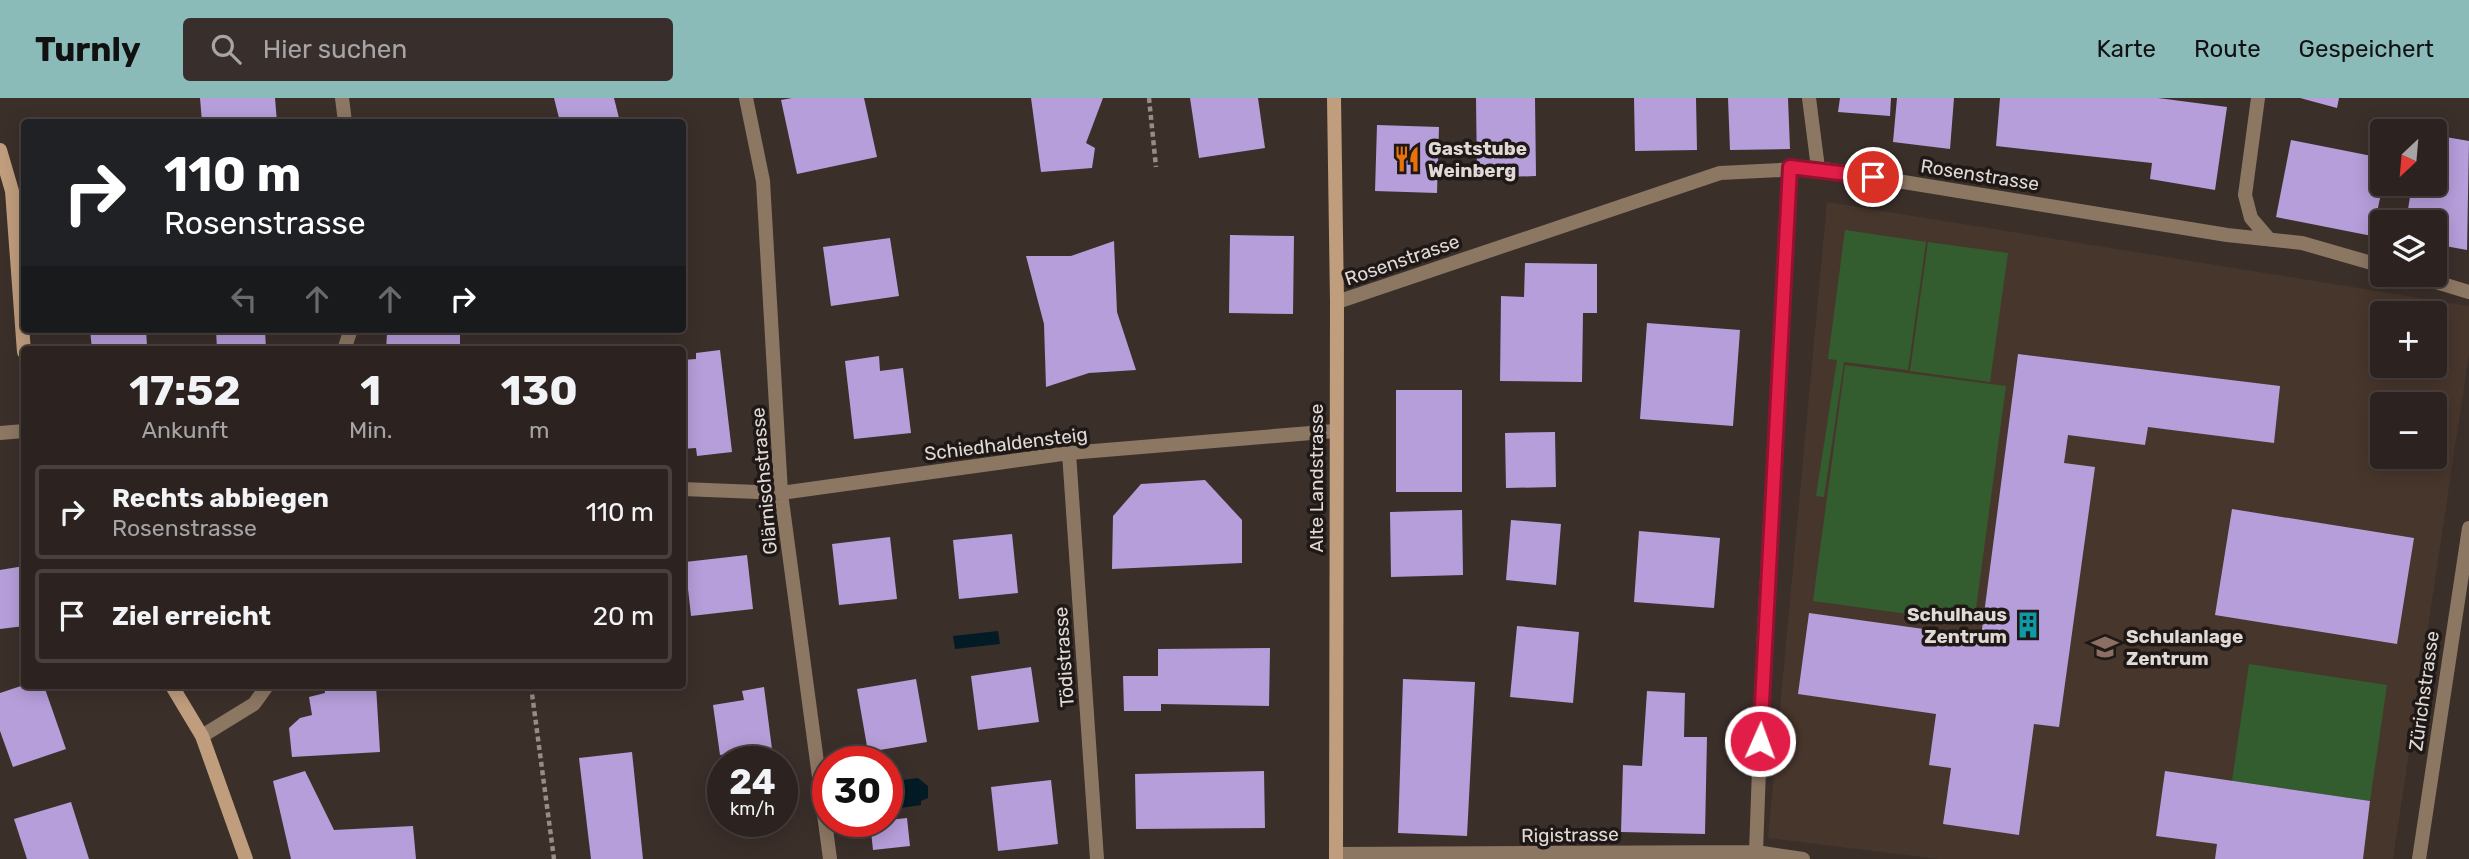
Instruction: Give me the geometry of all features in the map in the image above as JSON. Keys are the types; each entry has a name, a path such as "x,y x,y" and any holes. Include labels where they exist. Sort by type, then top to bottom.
{"main road":[{"name":"Alte Landstrasse","path":"1334,98 1337,302 1336,857"},
{"path":"0,150 12,191 21,312"},
{"path":"174,689 202,736 246,859"}],"street":[{"path":"342,98 345,119"},
{"name":"Glärnischstrasse","path":"746,98 763,181 782,493 830,859"},
{"path":"1809,98 1818,168"},
{"path":"2258,98 2245,195 2251,218 2269,239"},
{"path":"1756,852 1764,631 1790,167"},
{"name":"Rosenstrasse","path":"1337,302 1720,173 1790,167 1818,168 2302,243 2370,263"},
{"path":"2447,285 2469,292"},
{"path":"0,433 21,430"},
{"name":"Schiedhaldensteig","path":"686,489 782,493 1069,453 1335,431"},
{"name":"Tödistrasse","path":"1069,453 1097,859"},
{"name":"Zürichstrasse","path":"2419,859 2469,528"},
{"path":"202,736 254,704 265,689"},
{"name":"Rigistrasse","path":"1336,857 1756,852 1803,859"}],"path":[{"path":"1149,98 1156,167"},
{"path":"531,689 554,859"}],"shaded area":[{"name":"Schulanlage Zentrum","path":"1827,202 2438,301 2370,301 2370,378 2447,378 2447,302 2469,306 2469,354 2393,859 1938,859 1768,838"}],"green space":[{"path":"1845,230 1926,242 1908,370 1844,362 1824,497 1816,496 1837,360 1828,359"},
{"path":"1928,242 2008,253 1990,382 1910,371"},
{"path":"1845,365 2006,386 1974,623 1813,601"},
{"path":"2249,664 2387,685 2370,801 2232,781"}],"water":[{"path":"998,631 1000,644 955,649 953,636"},
{"path":"918,778 928,786 928,798 921,801 921,805 903,808 903,780"}],"building":[{"path":"200,98 275,98 277,119 202,119"},
{"path":"554,98 614,98 619,119 559,119"},
{"path":"864,98 877,157 797,174 781,100"},
{"path":"1031,98 1103,98 1086,143 1095,148 1092,168 1041,172"},
{"path":"1190,98 1258,98 1265,148 1199,158"},
{"path":"1476,98 1535,98 1536,176 1477,178"},
{"path":"1634,98 1696,98 1697,150 1635,151"},
{"path":"1728,98 1788,98 1790,149 1730,150"},
{"path":"1840,98 1891,98 1890,116 1838,112"},
{"path":"1897,98 1954,98 1950,149 1893,142"},
{"path":"2000,98 2158,98 2227,107 2215,190 2150,179 2152,163 1996,146"},
{"path":"2300,98 2339,98 2337,108"},
{"name":"Gaststube Weinberg","path":"1377,125 1439,127 1437,193 1375,191"},
{"path":"2447,137 2469,141 2467,250 2447,246 2447,210 2408,210 2410,196 2447,196"},
{"path":"2291,140 2370,156 2370,196 2380,196 2378,210 2370,210 2370,236 2276,217"},
{"path":"1230,235 1294,236 1293,314 1229,313"},
{"path":"890,238 899,296 831,306 823,247"},
{"path":"1114,241 1117,312 1136,370 1089,373 1046,387 1044,324 1026,256 1071,256"},
{"path":"1525,263 1597,264 1597,313 1583,313 1582,382 1500,381 1501,296 1524,297"},
{"path":"1647,323 1740,330 1733,426 1640,419"},
{"path":"90,333 146,333 147,346 92,346"},
{"path":"216,333 265,333 266,346 217,346"},
{"path":"460,333 460,346 386,346 387,334"},
{"path":"720,350 732,452 697,456 696,448 686,449 686,360 696,359 696,353"},
{"name":"Schulhaus Zentrum","path":"2018,354 2280,386 2274,443 2148,427 2145,445 2068,435 2064,463 2095,467 2059,727 2034,724 2019,835 1943,824 1951,768 1929,765 1936,714 1798,694 1809,613 1981,637"},
{"path":"879,356 880,371 903,368 911,433 854,439 845,361"},
{"path":"1396,390 1462,390 1462,492 1396,492"},
{"path":"1555,432 1556,487 1506,488 1505,433"},
{"path":"1205,480 1242,520 1242,563 1112,569 1113,516 1141,484"},
{"path":"2232,509 2414,538 2397,644 2215,615"},
{"path":"1462,510 1463,575 1391,577 1390,512"},
{"path":"1511,520 1561,524 1556,585 1506,580"},
{"path":"1639,531 1720,538 1714,608 1634,602"},
{"path":"1012,534 1018,593 959,599 953,540"},
{"path":"890,537 897,599 839,605 832,544"},
{"path":"747,555 753,609 691,616 686,562"},
{"path":"21,566 21,626 0,629 0,570"},
{"path":"1517,626 1579,632 1573,703 1510,697"},
{"path":"1270,648 1269,706 1161,704 1161,711 1124,711 1123,676 1158,676 1158,649"},
{"path":"1031,667 1039,722 978,730 971,676"},
{"path":"916,679 927,742 903,746 867,746 857,689"},
{"path":"1403,679 1475,682 1467,836 1398,833"},
{"path":"21,686 21,689 45,689 66,749 13,767 0,731 0,693"},
{"path":"764,687 772,746 719,746 713,705 744,700 742,691"},
{"path":"324,689 376,689 380,752 292,757 289,728 300,718 312,715 309,697 325,693"},
{"path":"1647,691 1685,693 1684,737 1707,737 1705,834 1621,832 1623,765 1642,766"},
{"path":"632,752 643,859 591,859 579,758"},
{"path":"305,771 334,830 413,826 416,859 291,859 273,781"},
{"path":"1264,771 1265,828 1136,829 1135,774"},
{"path":"2165,771 2370,801 2363,859 2215,859 2217,844 2156,836"},
{"path":"1051,780 1058,844 998,851 991,787"},
{"path":"71,802 89,859 27,859 14,819"},
{"path":"903,818 907,818 910,846 873,850 872,837 903,837"}],"place":[{"name":"Gaststube Weinberg","path":"1407,159"},
{"name":"Schulhaus Zentrum","path":"2028,625"},
{"name":"Schulanlage Zentrum","path":"2105,647"}],"route":[{"path":"1760,741 1769,526 1790,167 1818,168 1873,177"}]}
